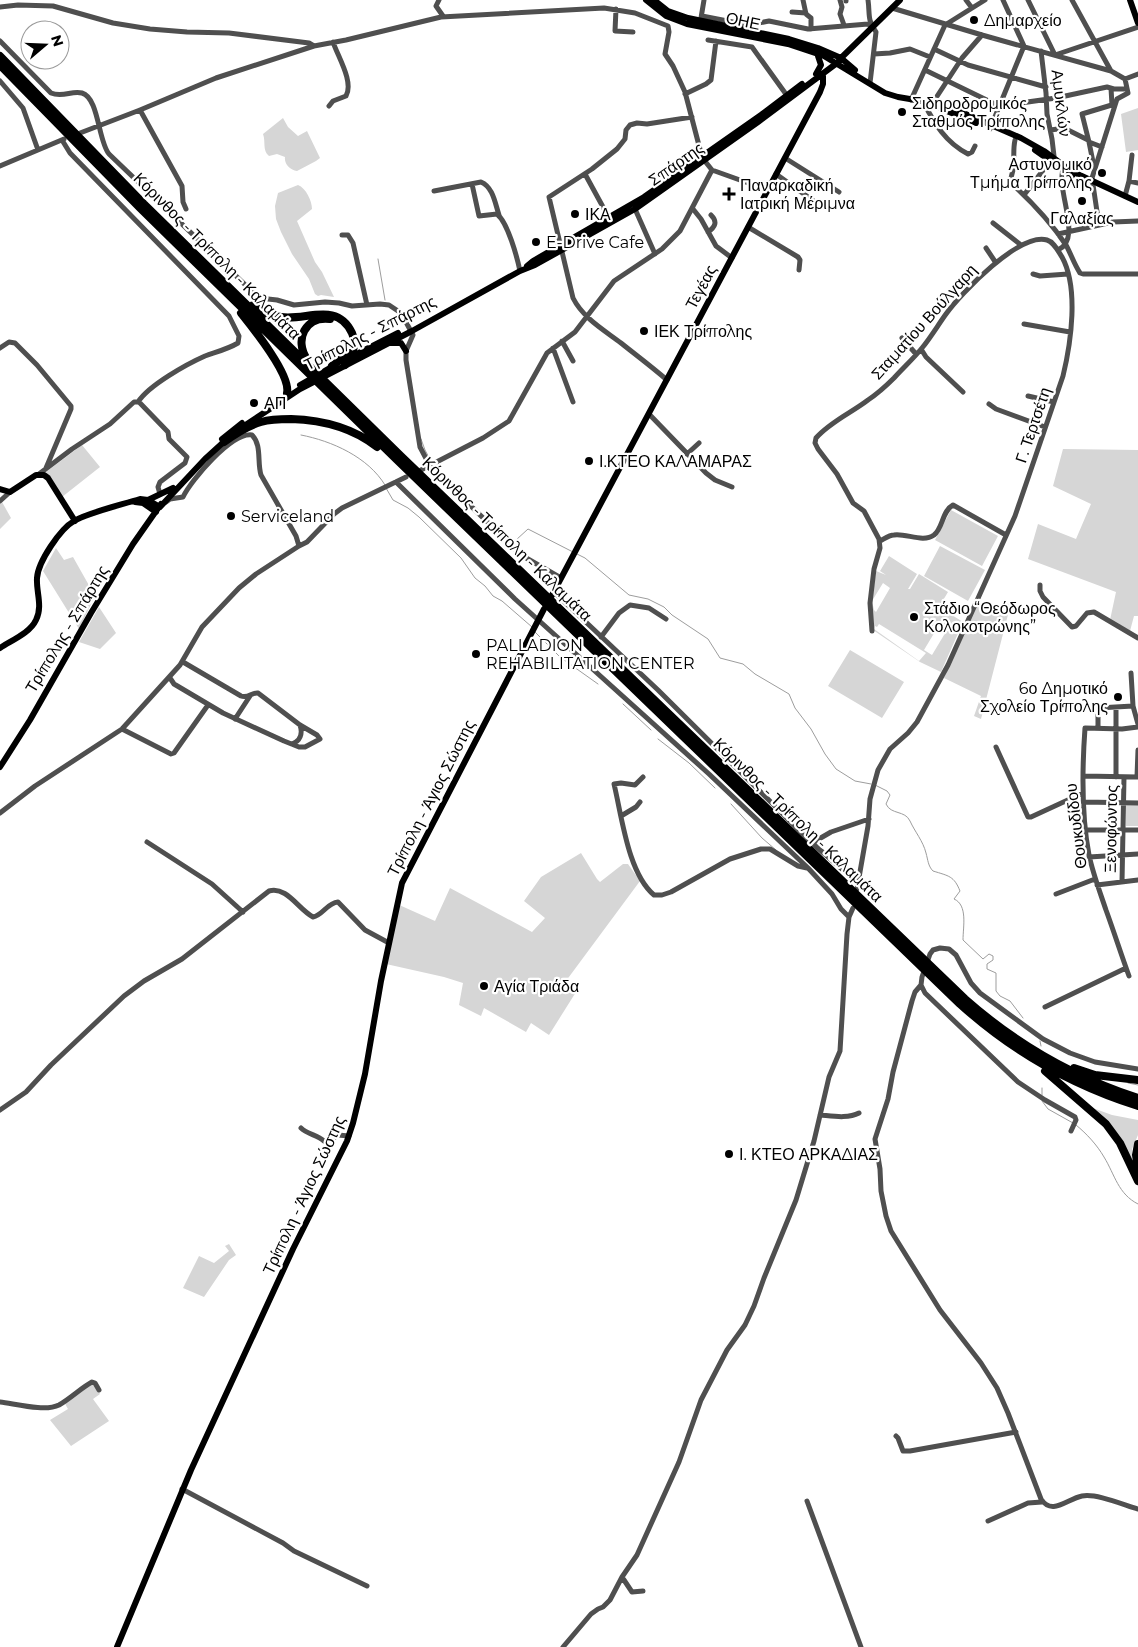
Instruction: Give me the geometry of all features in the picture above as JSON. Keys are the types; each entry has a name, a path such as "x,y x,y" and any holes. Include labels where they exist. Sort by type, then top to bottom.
{"highway":[{"name":"Κόρινθος - Τρίπολη - Καλαμάτα","path":"0,56 144,204 310,368 323,384 397,460 910,950"},
{"name":"Κόρινθος - Τρίπολη - Καλαμάτα","path":"0,65 133,202 216,283 319,375 323,384 910,950 966,1010 1018,1050 1045,1066 1079,1084 1138,1106"},
{"path":"216,283 252,327 277,364 288,384 287,393"},
{"path":"231,289 258,309 277,317 298,318 322,314 332,315 340,319 348,327 353,337 353,349 345,365"},
{"name":"Κόρινθος - Τρίπολη - Καλαμάτα","path":"310,368 303,353 301,339 304,331 316,320 333,320 344,328 350,340 351,344 348,352 332,366"},
{"path":"224,442 246,428 266,420 312,420 335,425 359,434 397,460"},
{"name":"Κόρινθος - Τρίπολη - Καλαμάτα","path":"929,969 991,1021 1022,1044 1090,1080 1138,1098"},
{"path":"1018,1050 1047,1072 1106,1124 1120,1143 1138,1181"},
{"path":"1042,1056 1095,1075 1138,1080"},
{"path":"1138,1144 1136,1154 1138,1170"}],"main road":[{"name":"ΟΗΕ","path":"646,0 666,16 687,24 701,21 789,39 818,48 837,60"},
{"name":"ΟΗΕ","path":"654,0 673,13 788,44 837,60"},
{"path":"898,0 837,60 885,93 932,104 990,127 1034,145 1052,160"},
{"path":"1130,0 1138,25"},
{"path":"816,74 821,65 817,53"},
{"name":"Σπάρτης","path":"458,305 520,271 533,261 635,209 703,158 811,83 837,60"},
{"name":"Σπάρτης","path":"788,98 816,74 837,60"},
{"name":"Τεγέας","path":"561,578 820,92 823,84 823,74"},
{"path":"811,83 818,86 820,92"},
{"path":"990,127 1138,206"},
{"name":"Σπάρτης","path":"561,248 703,158"},
{"path":"1092,183 1138,202"},
{"name":"Τρίπολης - Σπάρτης","path":"175,492 191,468 224,437 257,412 332,366 458,305"},
{"name":"Τρίπολης - Σπάρτης","path":"0,767 30,720 136,539 160,507 162,501 175,492 201,463 224,442 273,406 345,365 388,344 411,329"},
{"path":"388,344 401,343 406,351"},
{"path":"0,489 10,492 40,474 44,475 48,478 75,521"},
{"path":"149,503 160,494 175,492"},
{"path":"0,648 27,630 36,621 40,606 37,584 39,570 62,531 75,521 132,502 149,503 160,507"},
{"path":"552,594 561,578"},
{"name":"Τρίπολη - Άγιος Σώστης","path":"117,1647 182,1489 349,1136 365,1074 400,888 544,610"}],"street":[{"path":"439,0 436,6 443,16"},
{"path":"704,0 701,21 748,24 770,21 811,29 868,24 876,32 870,83"},
{"path":"803,0 806,13 811,18 811,29"},
{"path":"840,0 842,7 840,14 844,25"},
{"path":"868,0 872,27"},
{"path":"966,0 972,8"},
{"path":"911,100 945,24 985,0"},
{"path":"990,127 1024,46 1003,0"},
{"path":"1028,0 1055,55"},
{"path":"1072,0 1111,71"},
{"path":"0,7 54,3 113,24 187,32 229,33 309,43 314,46"},
{"path":"892,8 982,36 1111,71 1126,78 1138,74"},
{"path":"616,9 614,30 634,32"},
{"path":"80,133 216,78 314,46 443,16 616,9 643,16 668,27 669,33 665,54 673,66 685,94 703,158 712,170 768,190"},
{"path":"792,12 806,13"},
{"path":"1055,55 1138,25"},
{"path":"932,104 960,61 982,36"},
{"path":"708,40 754,48 788,98"},
{"path":"0,41 51,93 59,96 81,92 88,96 93,105 104,144 109,154 259,298 277,300 294,305 325,302 352,306 380,304 394,307 401,313 411,329 413,337 406,351 407,371 420,447 431,465 521,555 561,578"},
{"path":"685,94 711,80 716,41"},
{"path":"329,106 333,101 346,96 349,89 348,79 333,42"},
{"path":"874,54 910,49 930,57"},
{"path":"934,49 960,61 1046,87"},
{"name":"Αμυκλών","path":"1041,51 1046,87 1047,114 1054,150 1052,160"},
{"path":"925,70 946,82 999,106 1099,88 1108,87 1128,91"},
{"path":"1126,78 1128,91"},
{"path":"0,81 20,104 38,150"},
{"path":"1111,88 1114,105"},
{"path":"1099,225 1092,183 1095,168 1114,105 1117,99 1128,91"},
{"path":"923,102 941,133 946,138 968,154 972,152 975,146"},
{"path":"1095,168 1082,114 1114,105"},
{"path":"140,110 182,186 183,202 186,209"},
{"path":"667,380 580,310 573,298 549,197 585,174 617,149 626,138 626,130 630,125 692,117"},
{"path":"1051,130 1064,128 1102,147"},
{"path":"0,166 64,139 70,154 229,316 240,336 238,343 204,357 149,389 138,402 134,402 110,424 72,449 40,474"},
{"path":"1016,140 1013,151 1014,168 1010,180 1011,183 1044,214 1066,244 1081,274 1138,274"},
{"path":"1125,196 1132,155"},
{"path":"785,158 839,192"},
{"path":"1024,195 1052,160"},
{"path":"1058,250 1066,244 1069,232 1063,187 1064,168"},
{"path":"421,470 507,424 547,353 575,332 614,281 662,249 676,236 693,209 712,170"},
{"path":"585,174 609,218"},
{"path":"776,174 815,202"},
{"path":"1129,181 1138,183"},
{"path":"434,191 481,182 485,184 492,194 520,271"},
{"path":"472,184 479,216 499,215"},
{"path":"635,209 654,254"},
{"path":"693,209 697,212 716,246 732,258"},
{"path":"708,232 714,228 715,223 715,219 711,215"},
{"path":"1058,234 1115,222 1138,221"},
{"path":"993,224 1021,245"},
{"path":"748,228 798,256 800,260 799,270"},
{"path":"342,235 348,235 352,243 367,306"},
{"name":"Σταματίου Βούλγαρη","path":"880,541 864,511 853,503 838,474 818,449 815,441 817,436 878,392 921,349 956,302 1012,250 1021,245 1045,240 1052,243 1058,250"},
{"path":"986,248 996,263"},
{"name":"Γ. Τερτσέτη","path":"857,889 869,820 870,799 880,766 887,754 908,734 917,722 977,602 1018,510 1054,402 1065,364 1070,332 1071,307 1068,274 1058,250"},
{"path":"1033,274 1040,276 1068,274"},
{"path":"1024,324 1070,332"},
{"path":"902,338 916,354"},
{"path":"562,341 573,361"},
{"path":"0,348 9,342 15,343 37,365 71,405 46,469"},
{"path":"553,348 573,402"},
{"path":"921,349 926,357 963,392"},
{"path":"1028,396 1054,402"},
{"path":"138,402 168,432 169,439 188,457 185,463 160,482 158,487 160,494"},
{"path":"989,404 996,409 1045,428"},
{"path":"649,414 710,476 732,487"},
{"path":"175,492 183,497 191,483 228,445 244,435 252,435 258,445 261,475 296,536 299,546"},
{"path":"687,454 699,443"},
{"path":"0,813 35,786 122,729 170,678 183,662 202,627 239,588 256,574 307,542 339,510 406,477"},
{"path":"393,483 539,620 709,774 808,868 832,894 841,909 849,916"},
{"path":"0,500 10,492"},
{"path":"872,631 870,603 880,541 894,535 931,536 936,533 948,509 953,505 1006,535"},
{"path":"1040,585 1043,597 1072,627 1076,626 1087,613 1094,612 1138,638"},
{"path":"552,594 658,690 812,843 842,869 859,879"},
{"path":"601,637 619,613 630,605 649,608 666,619"},
{"path":"170,678 174,684 208,705 299,747 305,747 320,739 317,735 300,726 260,694 255,693 244,697 236,694 183,662"},
{"path":"1131,673 1133,706 1138,726 1116,729 1098,728 1098,708 1133,706"},
{"path":"235,719 250,696"},
{"path":"122,729 171,754 208,705"},
{"path":"1116,706 1116,776"},
{"path":"292,744 300,736 300,726"},
{"name":"Θουκυδίδου","path":"1098,728 1085,728 1083,776 1086,830 1096,879 1129,976"},
{"path":"996,747 1028,817 1084,793"},
{"path":"1083,776 1138,777 1138,750"},
{"name":"Ξενοφώντος","path":"1122,882 1124,777"},
{"path":"644,778 635,785 614,784 633,862 648,888 656,896 671,892 730,859 756,850 770,850 798,866 808,868"},
{"path":"621,816 636,807 640,802"},
{"path":"1084,802 1138,803"},
{"path":"812,843 831,832 869,820"},
{"path":"1086,830 1138,830"},
{"path":"147,842 212,884 243,912"},
{"path":"1090,857 1138,854"},
{"path":"1056,894 1096,879"},
{"path":"1098,885 1138,880"},
{"path":"0,1110 26,1092 51,1065 124,996 144,981 182,959 273,890 283,892 313,917 319,915 331,903 338,902 365,930 389,943"},
{"path":"563,1647 591,1614 610,1600 644,1541 655,1512 679,1462 701,1400 727,1350 746,1325 798,1195 829,1077 838,1058 841,1045 849,916 853,908"},
{"path":"1138,1069 1095,1062 1070,1053 1044,1038 980,993 971,983 956,955 949,949 940,948 930,954 921,985 915,992 892,1072 888,1099 875,1139 883,1199 891,1231 940,1310 981,1363 997,1388 1016,1432 1042,1502 1046,1506 1054,1507 1081,1496 1091,1495 1138,1509"},
{"path":"1045,1007 1126,968"},
{"path":"921,985 925,993 1012,1076 1045,1100 1075,1117 1076,1120 1072,1129"},
{"path":"820,1115 854,1116 859,1113"},
{"path":"301,1128 324,1141 338,1135 349,1136"},
{"path":"0,1402 48,1408 58,1405 92,1382 96,1383 99,1390"},
{"path":"896,1436 903,1450 910,1452 1016,1432"},
{"path":"182,1489 283,1543 294,1551 367,1586"},
{"path":"807,1501 861,1647"},
{"path":"988,1521 1028,1503 1042,1502"},
{"path":"622,1577 632,1592 643,1591"}],"shaded area":[{"path":"1138,108 1138,150 1126,152 1121,114"},
{"path":"283,118 288,127 298,136 307,131 320,158 297,171 288,166 285,162 285,157 277,154 269,156 265,149 263,134"},
{"path":"298,185 308,195 312,209 297,221 315,262 334,297 318,296 315,294 309,279 292,254 276,219 275,206 278,193"},
{"path":"82,445 100,467 62,497 46,472"},
{"path":"1063,449 1138,450 1138,616 1134,616 1130,631 1110,620 1116,592 1028,559 1038,524 1076,539 1091,504 1053,486"},
{"path":"2,502 11,518 0,529 0,503"},
{"path":"951,510 998,536 982,566 935,540"},
{"path":"940,546 985,570 968,601 924,576"},
{"path":"56,548 64,560 73,557 95,596 79,629 43,571"},
{"name":"Στάδιο “Θεόδωρος Κολοκοτρώνης”","path":"889,556 917,574 908,589 910,589 919,574 948,592 939,607 963,622 941,672 920,662 873,630 872,601 876,571 886,575 880,571","holes":["883,583 890,588 876,612 872,601","879,624 926,653 919,661 874,629 875,626 877,627","939,625 947,630 932,655 924,650"]},
{"path":"1011,603 981,719 974,716 981,696 944,678 976,606 989,607"},
{"path":"99,607 116,633 100,649 79,642"},
{"path":"850,650 904,682 882,718 828,686"},
{"path":"1126,805 1138,805 1138,826 1126,826"},
{"path":"581,853 600,882 623,864 628,864 640,881 563,985 576,992 549,1035 531,1023 526,1032 484,1008 481,1016 459,1005 463,983 386,964 397,904 435,921 450,888 532,932 545,918 524,901 541,877"},
{"path":"1090,1107 1112,1115 1138,1120 1138,1135 1132,1149 1132,1160"},
{"path":"229,1244 236,1255 229,1260 204,1297 183,1288 199,1256 214,1263 229,1251 225,1246"},
{"path":"93,1383 100,1394 93,1399 109,1421 71,1446 50,1420 68,1409 64,1402"}],"waterway":[{"path":"378,259 385,300"},
{"path":"301,435 325,441 359,458 378,475 385,485"},
{"path":"421,439 432,463"},
{"path":"435,466 444,476"},
{"path":"386,488 393,500 408,508 419,517 461,558 475,578 493,596 502,601 532,627"},
{"path":"511,542 528,529 573,552"},
{"path":"577,554 585,558 629,595 648,599 664,607 672,615 708,639 720,658 743,664 755,674 789,694 795,708 811,729 836,769 855,781 871,784"},
{"path":"535,632 560,657 598,684"},
{"path":"623,704 651,730"},
{"path":"658,739 689,763 715,788"},
{"path":"875,785 887,791 890,795 886,804 888,807 908,818 923,844 931,869 950,877 956,882 960,891 954,899 963,911 963,940 983,959 989,954 993,956 993,960 987,964 987,969 996,973 996,991 1000,996 1010,1001 1023,1018"},
{"path":"731,804 762,838 776,850"},
{"path":"1040,1041 1041,1046"},
{"path":"1128,1083 1138,1085"},
{"path":"1042,1088 1042,1095"},
{"path":"1042,1101 1048,1109 1073,1123"},
{"path":"1076,1125 1098,1148 1121,1189 1131,1200 1138,1204"}],"place":[{"name":"Δημαρχείο","path":"974,20"},
{"name":"Σιδηροδρομικός Σταθμός Τρίπολης","path":"902,112"},
{"name":"Αστυνομικό Τμήμα Τρίπολης","path":"1102,173"},
{"name":"Παναρκαδική Ιατρική Μέριμνα","path":"729,194"},
{"name":"Γαλαξίας","path":"1082,201"},
{"name":"ΙΚΑ","path":"575,214"},
{"name":"E-Drive Cafe","path":"536,242"},
{"name":"ΙΕΚ Τρίπολης","path":"644,331"},
{"name":"ΑΠ","path":"254,403"},
{"name":"Ι.ΚΤΕΟ ΚΑΛΑΜΑΡΑΣ","path":"589,461"},
{"name":"Serviceland","path":"231,516"},
{"name":"Στάδιο “Θεόδωρος Κολοκοτρώνης”","path":"914,617"},
{"name":"PALLADION REHABILITATION CENTER","path":"476,654"},
{"name":"6ο Δημοτικό Σχολείο Τρίπολης","path":"1118,697"},
{"name":"Αγία Τριάδα","path":"484,986"},
{"name":"Ι. ΚΤΕΟ ΑΡΚΑΔΙΑΣ","path":"729,1154"}]}
